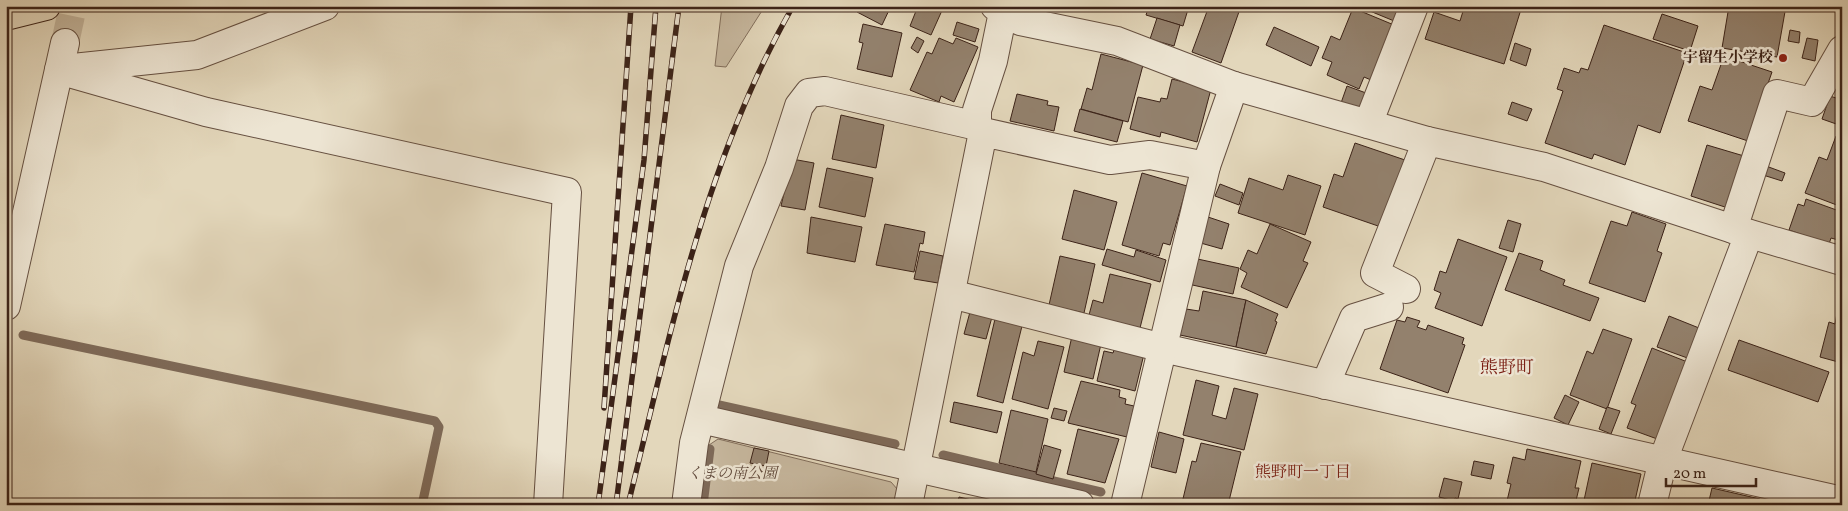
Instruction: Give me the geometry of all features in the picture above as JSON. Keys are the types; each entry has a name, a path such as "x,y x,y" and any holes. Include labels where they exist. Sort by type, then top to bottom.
{"highway":[{"path":"6,16 46,6"}],"street":[{"path":"59,70 197,55 324,6"},
{"path":"1368,124 1414,6"},
{"path":"908,505 951,294 980,129 977,110 993,61 999,9 1020,21 1117,41 1234,86 1427,141 1544,167 1741,232 1842,261"},
{"path":"6,306 65,43"},
{"path":"1652,505 1663,460 1741,232 1777,94 1812,102 1842,50"},
{"path":"59,70 206,112 567,192 548,505"},
{"path":"1125,505 1206,166 1234,86"},
{"path":"686,505 694,443 739,266 779,168 799,106 809,93 825,91 1110,160 1150,155 1206,166"},
{"path":"1325,385 1354,318 1397,298 1375,273 1427,141"},
{"path":"951,294 1163,348 1842,501"},
{"path":"701,419 915,466 1080,505"}],"green space":[{"path":"722,6 765,6 726,67 715,66"},
{"name":"くまの南公園","path":"718,439 891,482 898,490 895,505 697,505 703,449"}],"building":[{"path":"858,6 891,6 882,25 857,12"},
{"path":"906,6 944,6 931,35 910,26 916,11"},
{"path":"1149,6 1189,6 1183,26 1146,15"},
{"path":"1209,6 1241,6 1221,63 1192,52"},
{"path":"1366,6 1406,6 1399,23 1365,9"},
{"path":"1459,6 1522,6 1504,64 1425,39 1434,12 1460,21 1464,8"},
{"path":"1729,6 1786,6 1777,57 1722,48"},
{"path":"1353,8 1394,25 1371,80 1364,77 1359,89 1327,75 1332,62 1322,58 1331,36 1340,40"},
{"path":"1662,14 1698,26 1690,51 1653,39"},
{"path":"1157,18 1180,25 1174,46 1150,39"},
{"path":"957,22 979,29 975,42 953,35"},
{"path":"863,24 902,33 892,77 857,69 863,43 859,42"},
{"path":"1604,25 1687,53 1660,133 1638,125 1625,165 1594,154 1592,159 1545,143 1563,91 1557,89 1564,68 1579,73 1581,68 1588,70"},
{"path":"1274,27 1319,47 1311,66 1266,45"},
{"path":"1790,30 1800,32 1799,43 1788,41"},
{"path":"917,37 924,41 918,53 911,48"},
{"path":"939,38 953,44 956,38 978,47 954,102 941,96 939,102 910,90 927,52 932,54"},
{"path":"1807,38 1818,40 1815,61 1802,58"},
{"path":"1515,43 1531,49 1526,66 1510,60"},
{"path":"1101,54 1143,65 1128,122 1081,109 1087,88 1092,90"},
{"path":"1724,56 1772,72 1748,141 1688,121 1700,86 1712,90"},
{"path":"1172,79 1211,89 1197,142 1161,132 1160,137 1130,129 1138,97 1160,102 1161,98 1167,99"},
{"path":"1347,86 1366,93 1359,111 1341,103"},
{"path":"1017,94 1048,101 1047,105 1059,107 1054,131 1010,121"},
{"path":"1830,96 1842,100 1842,126 1822,119"},
{"path":"1512,102 1532,109 1527,121 1508,114"},
{"path":"1080,109 1123,121 1117,142 1074,131"},
{"path":"841,115 884,125 876,168 832,159"},
{"path":"1836,136 1842,138 1842,207 1805,193 1819,157 1827,160"},
{"path":"1355,143 1405,160 1381,227 1323,207 1334,174 1343,177"},
{"path":"1707,145 1744,156 1728,208 1691,196"},
{"path":"792,159 814,163 805,210 781,206"},
{"path":"1766,166 1785,173 1782,181 1763,175"},
{"path":"827,168 873,178 865,217 819,207"},
{"path":"1142,173 1187,186 1170,245 1163,243 1159,256 1122,245"},
{"path":"1288,175 1321,186 1305,235 1238,213 1249,178 1283,190"},
{"path":"1220,184 1243,193 1239,205 1215,196"},
{"path":"1074,190 1117,202 1104,250 1062,239"},
{"path":"1806,199 1842,212 1842,241 1831,238 1829,244 1789,230 1798,204 1804,206"},
{"path":"1632,212 1666,224 1657,251 1662,253 1645,302 1589,283 1611,221 1627,226"},
{"path":"1205,216 1229,224 1222,249 1197,242"},
{"path":"811,217 862,227 855,262 807,253"},
{"path":"1508,220 1521,224 1513,252 1499,248"},
{"path":"885,224 925,232 923,244 920,243 914,272 876,265"},
{"path":"1270,224 1311,242 1303,261 1308,263 1287,308 1241,287 1247,273 1240,269 1248,250 1257,254"},
{"path":"1458,239 1507,257 1482,326 1435,308 1441,293 1434,290 1440,271 1446,273"},
{"path":"1107,249 1134,257 1136,250 1166,260 1160,282 1102,265"},
{"path":"920,251 943,256 938,283 914,279"},
{"path":"1519,253 1543,261 1540,270 1565,280 1563,285 1599,298 1590,321 1505,290"},
{"path":"1060,256 1095,264 1084,313 1049,305"},
{"path":"1193,258 1239,268 1233,294 1188,284"},
{"path":"1110,274 1151,284 1140,328 1089,315 1093,300 1103,303"},
{"path":"1203,291 1246,300 1236,347 1180,335 1186,309 1199,311"},
{"path":"1246,300 1278,314 1266,354 1236,347"},
{"path":"970,312 992,317 986,339 964,334"},
{"path":"1837,313 1842,314 1842,363 1820,357 1829,322 1835,324"},
{"path":"1669,316 1704,330 1693,360 1657,347"},
{"path":"1407,317 1420,321 1417,327 1426,330 1428,325 1464,338 1462,344 1465,345 1448,393 1380,369 1397,320 1405,322"},
{"path":"995,319 1022,326 1003,403 977,396"},
{"path":"1603,329 1632,339 1607,409 1570,395 1587,351 1593,354"},
{"path":"1072,336 1101,344 1093,379 1064,372"},
{"path":"1739,340 1829,372 1818,402 1728,370"},
{"path":"1038,341 1064,347 1048,409 1012,399 1023,352 1034,356"},
{"path":"1115,347 1144,354 1135,391 1097,381 1104,351 1113,353"},
{"path":"1652,348 1690,363 1660,440 1627,428 1636,405 1631,403"},
{"path":"1196,380 1219,386 1212,415 1226,419 1234,388 1258,394 1244,450 1183,435"},
{"path":"1081,381 1120,390 1119,397 1126,399 1125,404 1134,406 1127,437 1068,423"},
{"path":"1565,395 1579,402 1568,425 1554,418"},
{"path":"954,402 1002,412 997,433 950,422"},
{"path":"1607,407 1620,411 1611,434 1599,429"},
{"path":"1054,408 1067,411 1064,421 1051,418"},
{"path":"1011,410 1048,419 1036,472 999,463"},
{"path":"1078,429 1119,439 1105,483 1067,474"},
{"path":"1159,432 1184,439 1176,473 1151,467"},
{"path":"1201,443 1241,452 1228,505 1182,503 1192,461 1196,462"},
{"path":"1044,445 1061,450 1053,479 1036,474"},
{"path":"754,448 769,451 766,466 750,463"},
{"path":"1527,449 1581,461 1575,488 1579,488 1575,505 1506,505 1511,484 1507,483 1513,457 1525,460"},
{"path":"1474,461 1494,465 1491,479 1471,475"},
{"path":"1592,463 1641,474 1634,505 1583,505"},
{"path":"1444,478 1462,482 1458,499 1455,498 1454,501 1439,497"},
{"path":"1712,488 1760,499 1758,505 1708,505"},
{"path":"959,497 993,505 957,505"}],"waterway":[{"path":"23,335 435,421 439,427 422,505"},
{"path":"719,405 895,444"},
{"path":"703,505 710,449"},
{"path":"943,455 1101,492"}],"tunnel":[{"path":"65,43 73,6"}],"railway":[{"path":"604,408 631,6"},
{"path":"598,505 644,160 656,6"},
{"path":"616,505 679,6"},
{"path":"628,505 675,313 713,187 736,125 762,65 793,6"}],"place":[{"name":"宇留生小学校","path":"1783,58"}],"district":[{"name":"熊野町","path":"1507,368"},
{"name":"熊野町一丁目","path":"1303,473"}]}
